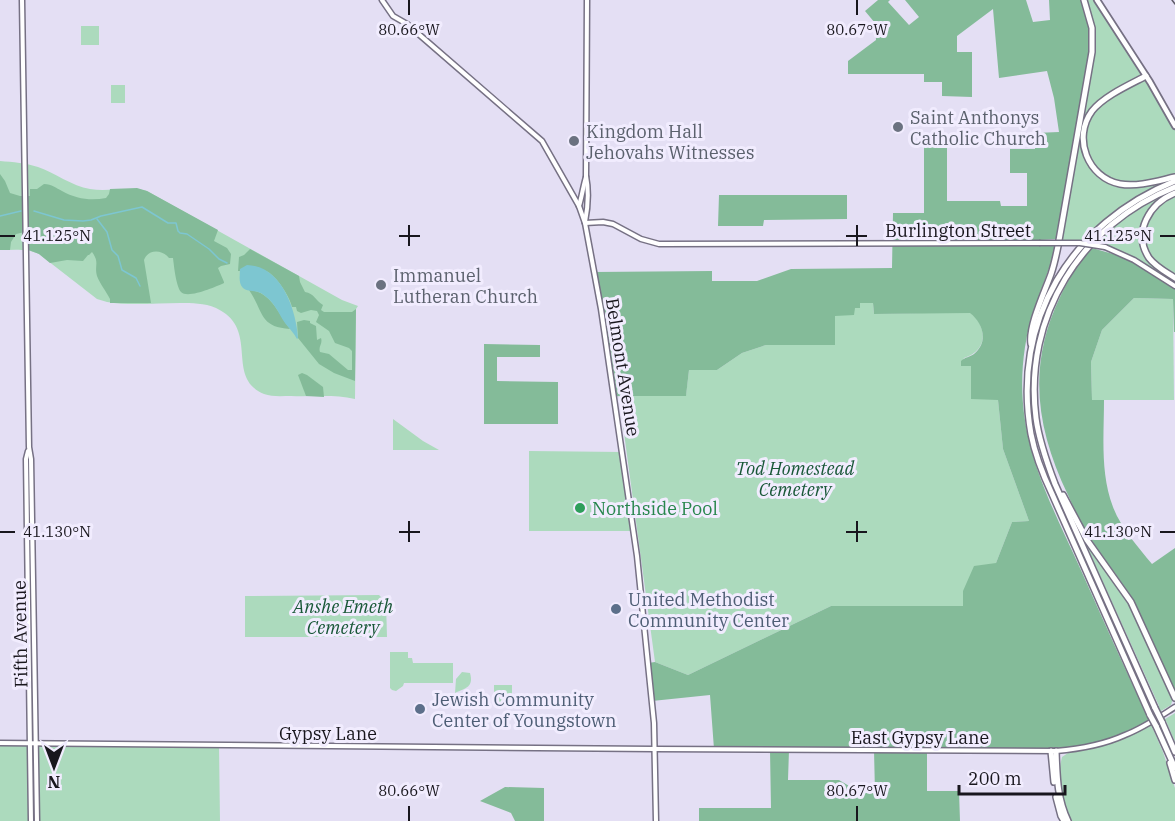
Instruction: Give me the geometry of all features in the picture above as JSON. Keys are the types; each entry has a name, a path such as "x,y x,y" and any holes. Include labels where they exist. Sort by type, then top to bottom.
{"highway":[{"path":"1031,346 1033,327 1058,246 1092,52 1092,28 1084,0"},
{"path":"1146,76 1102,102 1093,111 1083,131 1085,154 1095,170 1116,183 1136,184 1175,179"},
{"path":"1175,179 1125,206 1101,224 1064,269 1047,300 1031,346 1027,376 1031,434 1039,463 1175,768"},
{"path":"1175,187 1130,210 1106,229 1073,267 1049,312 1038,348 1034,394 1036,419 1042,446 1055,484 1175,752"},
{"path":"1175,193 1154,206 1146,219 1143,234 1148,256 1161,270 1175,278"},
{"path":"1055,484 1068,501 1087,540 1131,602 1175,698"},
{"path":"1053,751 1058,790 1066,821"},
{"path":"1168,753 1175,780"}],"main road":[{"path":"1097,0 1175,126"}],"street":[{"name":"Fifth Avenue","path":"22,0 37,821"},
{"name":"Belmont Avenue","path":"382,0 393,16 407,24 542,141 579,206 585,223 601,309 637,556 652,701 656,821"},
{"path":"585,223 588,187 586,176 587,0"},
{"path":"579,206 586,176"},
{"name":"Burlington Street","path":"585,223 613,224 641,239 659,244 1080,243 1105,247 1134,260 1175,286"},
{"name":"Fifth Avenue","path":"29,447 26,471 31,821"},
{"name":"East Gypsy Lane","path":"655,749 1053,751 1077,749 1126,735 1175,707"},
{"name":"Gypsy Lane","path":"0,743 655,749"}],"green space":[{"path":"878,0 890,0 888,2 909,25 919,17 905,0 1026,0 1033,22 1050,20 1049,0 1084,0 1090,26 1089,53 1057,239 1040,240 1040,246 1056,246 1027,334 1022,378 1023,407 1035,462 1044,488 1150,722 1126,735 1077,749 927,750 927,791 959,791 960,821 699,821 699,808 771,808 770,750 714,749 710,695 652,701 648,663 655,662 688,675 831,606 963,606 963,591 974,566 996,563 1012,522 1029,521 1003,449 998,400 971,399 971,366 961,366 961,361 974,354 982,344 981,327 970,313 874,314 873,303 860,303 860,308 855,308 854,315 835,316 835,345 766,345 742,353 717,370 689,370 686,396 614,397 594,272 712,271 712,281 757,281 791,269 892,268 893,213 924,213 924,133 947,133 947,201 1000,201 1001,206 1027,206 1027,173 1010,173 1010,149 1035,149 1035,133 1059,132 1047,71 999,78 993,9 957,36 957,52 972,52 972,97 942,96 942,82 924,82 924,74 848,74 848,61 876,40 875,23 865,11","holes":["789,750 874,750 875,793 861,793 839,780 788,780"]},
{"path":"1084,0 1097,0 1175,126 1175,286 1108,245 1091,244 1081,240 1062,240"},
{"path":"81,26 99,26 99,45 81,45"},
{"path":"111,85 125,85 125,103 111,103"},
{"path":"0,161 38,167 90,189 147,191 342,300 358,306 356,309 355,399 264,394 252,386 246,376 237,328 229,317 216,308 194,303 107,302 97,299 39,254 25,250 0,250"},
{"path":"0,174 10,193 20,196 30,196 30,189 37,189 44,184 52,185 78,198 89,199 106,198 110,189 137,188 147,191 218,230 214,241 227,248 231,254 230,264 218,268 224,283 202,292 184,294 178,285 173,258 163,253 152,252 144,260 151,303 110,303 97,276 96,262 92,252 83,261 67,260 50,263 39,254 26,249 25,232 16,234 11,242 10,250 0,250"},
{"path":"719,195 847,195 847,219 764,220 763,226 718,226"},
{"path":"1092,248 1134,260 1175,286 1175,332 1173,299 1134,298 1102,330 1091,362 1092,400 1104,400 1104,467 1116,515 1152,564 1175,548 1175,691 1135,604 1078,516 1057,470 1043,421 1040,372 1043,348 1050,323 1067,284 1078,265"},
{"path":"250,249 299,276 305,292 311,294 323,305 321,310 324,312 352,312 356,309 355,381 319,364 298,338 297,322 310,321 316,326 317,340 321,338 320,352 329,354 348,370 352,370 352,351 335,343 329,331 316,322 319,315 317,311 301,313 296,307 292,307 286,292 270,273 260,270 240,269 238,271 239,257"},
{"path":"249,290 269,299 290,329 280,328 267,322"},
{"path":"1134,298 1173,299 1174,400 1092,400 1091,362 1102,330"},
{"name":"Tod Homestead Cemetery","path":"860,303 873,303 874,314 970,312 976,318 983,338 978,350 964,358 961,366 971,366 998,400 1003,449 1029,521 1012,522 996,563 963,606 831,606 688,675 655,662 619,396 686,395 689,370 717,370 742,353 766,345 835,345 835,315 855,308"},
{"path":"484,344 540,345 540,357 497,357 497,381 558,382 558,424 484,424"},
{"path":"302,373 323,387 324,397 306,396 298,375"},
{"path":"393,419 423,441 439,450 393,450"},
{"path":"29,447 36,743 219,745 220,821 0,821 0,743 30,744 26,459"},
{"name":"Northside Pool","path":"529,451 622,452 634,531 529,531"},
{"path":"1084,537 1129,603 1173,698 1171,705 1161,711 1165,719 1175,713 1175,742 1166,721 1162,722 1155,708 1159,706"},
{"name":"Anshe Emeth Cemetery","path":"379,595 386,602 387,637 245,637 245,596"},
{"path":"390,652 408,652 408,658 412,658 413,663 453,663 453,683 404,683 396,691 392,690 390,688"},
{"path":"462,672 470,673 470,684 455,693 456,679"},
{"path":"494,685 512,685 512,703 494,702"},
{"path":"1150,722 1175,788 1175,821 1072,821 1065,807 1061,790 1062,757 1071,751"},
{"path":"505,787 544,788 544,821 515,821 511,813 480,801"}],"water":[{"path":"247,265 259,267 269,273 285,291 297,327 297,339 270,300 261,293 241,286 240,269"}],"waterway":[{"path":"34,211 64,220 83,221 142,207 168,223 176,223 180,233 187,234 227,263"},
{"path":"0,216 21,211"},
{"path":"97,219 107,232 112,250 118,256 122,270 136,278 140,286"}],"railway":[{"path":"1172,0 1175,4"}],"place":[{"name":"Saint Anthonys Catholic Church","path":"898,127"},
{"name":"Kingdom Hall Jehovahs Witnesses","path":"574,141"},
{"name":"Immanuel Lutheran Church","path":"381,285"},
{"name":"Northside Pool","path":"580,508"},
{"name":"United Methodist Community Center","path":"616,609"},
{"name":"Jewish Community Center of Youngstown","path":"420,709"}]}
